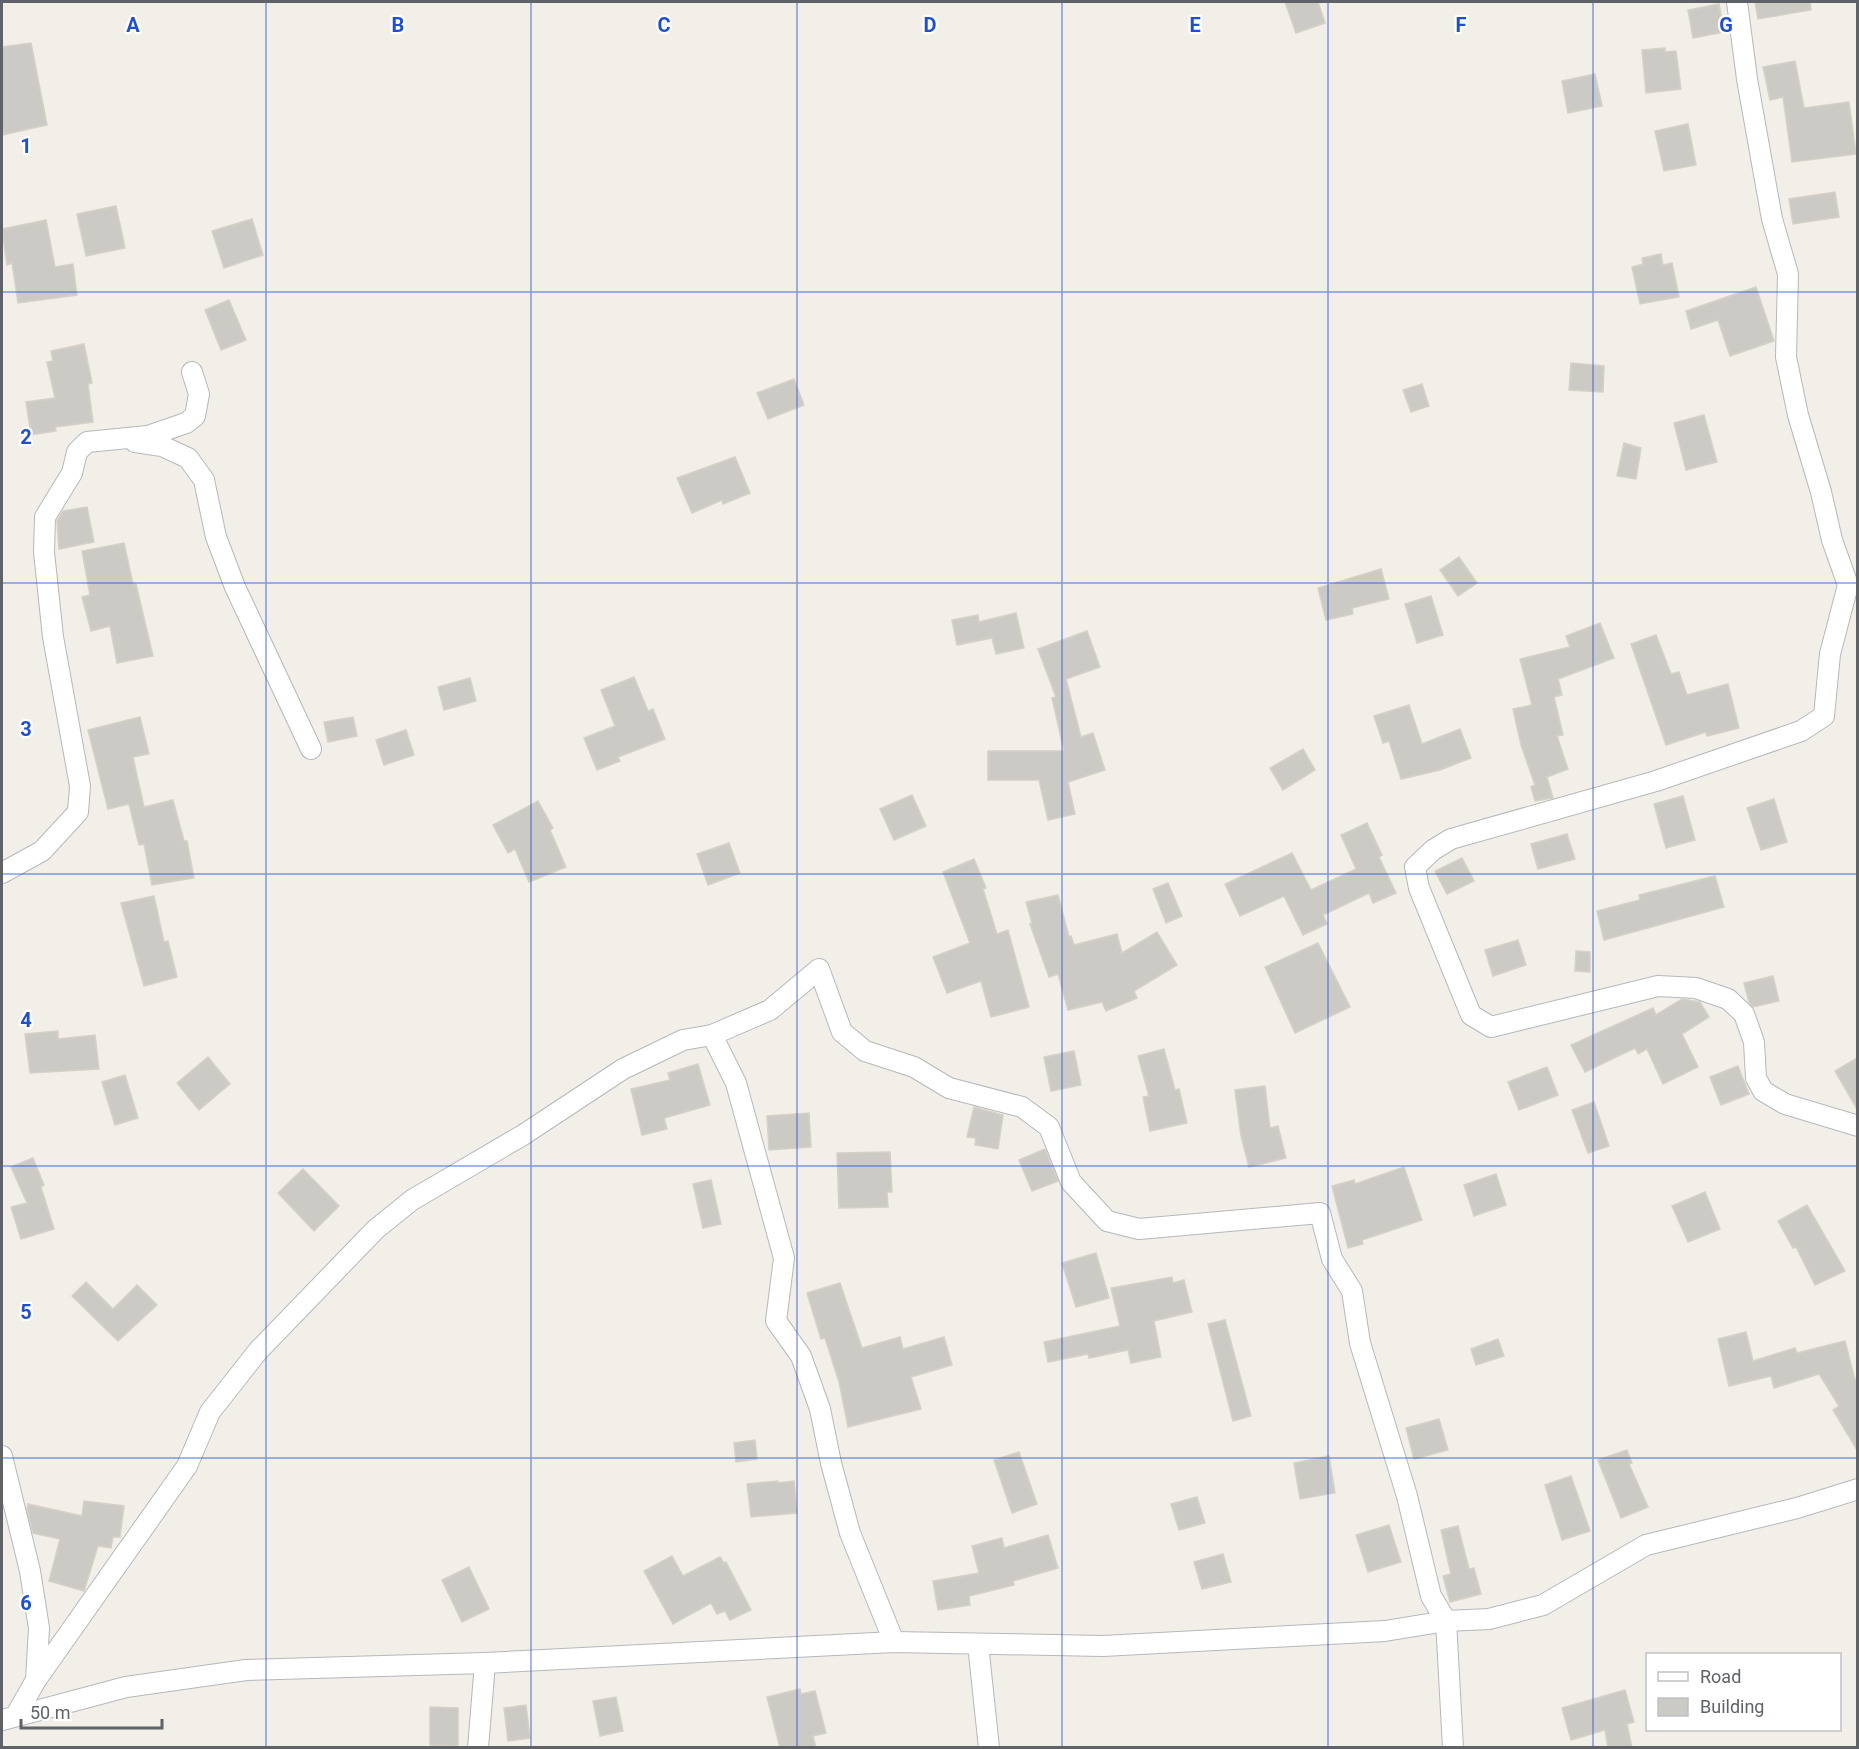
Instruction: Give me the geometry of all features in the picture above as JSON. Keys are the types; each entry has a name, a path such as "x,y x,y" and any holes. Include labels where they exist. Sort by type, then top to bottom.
{"street":[{"path":"1737,2 1770,209 1788,274 1786,357 1798,415 1832,540 1848,585 1830,654 1824,716 1801,731 1656,781 1451,840 1433,850 1415,867 1419,888 1471,1015 1491,1027 1658,986 1696,988 1728,999 1744,1014 1754,1042 1756,1078 1763,1091 1785,1104 1857,1126"},
{"path":"2,873 42,851 78,812 80,786 46,584 45,517 72,472 77,452 87,442 120,441 148,436 177,426 195,416 199,394 192,372"},
{"path":"120,441 162,446 188,458 204,480 216,537 235,587 311,749"},
{"path":"9,1718 187,1466 210,1412 258,1352 376,1229 412,1200 523,1135 623,1070 683,1040 712,1035 770,1010 819,969 842,1032 865,1051 914,1067 949,1088 1022,1107 1049,1127 1071,1182 1107,1221 1139,1229 1320,1214 1332,1259 1352,1291 1360,1343 1407,1496 1431,1596 1446,1621 1453,1748"},
{"path":"712,1035 736,1083 784,1257 776,1321 801,1356 820,1409 831,1463 850,1533 894,1642"},
{"path":"2,1456 30,1571 39,1628 36,1680"},
{"path":"9,1718 126,1687 246,1670 485,1663 894,1642 1103,1646 1385,1630 1446,1621 1489,1619 1543,1605 1646,1545 1797,1508 1857,1489"},
{"path":"978,1644 989,1748"},
{"path":"478,1748 485,1663"}],"building":[{"path":"1285,2 1318,2 1325,23 1296,33"},
{"path":"1755,2 1810,2 1811,10 1758,19"},
{"path":"1719,4 1724,32 1693,38 1688,10"},
{"path":"31,43 47,125 2,135 2,47"},
{"path":"1665,48 1665,52 1676,51 1681,89 1646,93 1642,50"},
{"path":"1795,61 1804,108 1849,102 1856,154 1792,162 1783,97 1770,100 1763,67"},
{"path":"1595,74 1602,106 1568,113 1562,81"},
{"path":"1688,124 1696,165 1664,171 1655,131"},
{"path":"1835,192 1839,217 1793,224 1789,199"},
{"path":"116,206 125,248 86,256 77,214"},
{"path":"252,219 263,255 224,268 212,231"},
{"path":"46,220 55,267 73,264 77,295 18,303 12,263 7,265 2,229"},
{"path":"1661,254 1663,265 1672,263 1679,297 1640,304 1632,267 1643,264 1642,258"},
{"path":"1756,287 1774,341 1730,356 1718,320 1691,329 1686,311"},
{"path":"229,300 246,340 221,350 205,310"},
{"path":"84,344 92,383 88,384 93,422 55,427 56,431 31,435 26,402 55,398 47,362 53,361 51,351"},
{"path":"1571,363 1604,366 1603,392 1569,390"},
{"path":"794,379 804,405 768,419 757,393"},
{"path":"1422,384 1429,406 1411,412 1403,390"},
{"path":"1704,415 1717,462 1686,470 1674,423"},
{"path":"1624,443 1641,448 1636,479 1617,476"},
{"path":"735,457 750,493 723,504 722,500 692,513 677,478"},
{"path":"87,507 94,542 59,549 57,521 63,511"},
{"path":"124,543 153,656 117,663 110,626 91,631 82,597 90,595 82,551"},
{"path":"1459,557 1477,583 1458,596 1440,570"},
{"path":"1381,569 1389,599 1352,608 1353,614 1326,620 1318,588"},
{"path":"1431,596 1443,635 1417,643 1405,604"},
{"path":"1016,613 1024,648 996,654 992,638 957,645 952,620 978,615 979,622"},
{"path":"1600,623 1614,658 1558,679 1562,695 1554,697 1563,735 1557,736 1568,769 1547,777 1553,798 1535,801 1531,787 1535,785 1521,745 1513,709 1532,705 1520,659 1570,647 1566,636"},
{"path":"1087,631 1100,667 1066,679 1081,737 1093,733 1105,770 1068,782 1075,814 1048,820 1039,780 988,780 988,751 1064,751 1052,698 1056,697 1038,649"},
{"path":"1656,635 1671,674 1679,672 1687,695 1728,684 1739,728 1707,736 1706,732 1666,745 1631,644"},
{"path":"634,677 648,711 653,709 665,739 618,757 620,761 597,770 584,738 615,726 601,690"},
{"path":"470,678 476,701 444,710 438,687"},
{"path":"1409,705 1422,744 1460,729 1471,758 1440,770 1401,779 1389,741 1383,743 1374,716"},
{"path":"140,717 149,754 133,757 144,807 173,800 184,841 187,841 194,878 152,885 144,844 139,845 129,804 108,809 88,730"},
{"path":"353,717 357,736 328,742 324,722"},
{"path":"406,730 414,755 384,765 376,740"},
{"path":"1303,749 1315,770 1283,790 1270,768"},
{"path":"912,795 926,826 894,840 880,809"},
{"path":"1683,796 1695,840 1666,848 1654,804"},
{"path":"1774,799 1787,842 1761,850 1747,808"},
{"path":"538,801 553,828 550,830 566,867 529,882 515,849 508,853 493,825"},
{"path":"1367,823 1382,855 1379,857 1396,893 1373,903 1369,893 1323,915 1327,924 1303,935 1284,896 1240,916 1225,884 1292,853 1311,890 1356,869 1341,835"},
{"path":"1567,834 1575,859 1538,869 1531,844"},
{"path":"729,843 740,873 708,885 697,854"},
{"path":"1462,858 1474,881 1447,894 1435,871"},
{"path":"974,859 986,888 983,889 997,934 1008,930 1029,1007 991,1017 981,981 947,993 933,957 970,943 943,872"},
{"path":"1715,876 1724,907 1604,940 1597,911 1640,900 1639,895"},
{"path":"1168,883 1182,916 1166,923 1153,889"},
{"path":"1058,895 1069,937 1071,936 1074,945 1117,934 1122,953 1157,932 1177,965 1134,991 1137,998 1106,1011 1102,1002 1068,1010 1058,974 1049,977 1030,924 1032,923 1026,902"},
{"path":"154,896 164,942 168,941 177,977 144,986 121,903"},
{"path":"1518,940 1526,965 1493,976 1485,950"},
{"path":"1318,943 1350,1007 1295,1033 1265,967"},
{"path":"1576,951 1590,952 1590,972 1575,971"},
{"path":"1773,976 1779,1001 1753,1007 1749,1002 1744,983"},
{"path":"1682,999 1700,1002 1709,1017 1682,1034 1698,1067 1663,1084 1647,1049 1638,1054 1635,1048 1585,1072 1571,1045 1653,1008 1656,1015"},
{"path":"58,1031 58,1039 95,1035 99,1069 30,1073 25,1034"},
{"path":"1164,1049 1175,1090 1179,1089 1187,1123 1150,1131 1143,1097 1149,1096 1138,1056"},
{"path":"1074,1051 1081,1085 1051,1091 1044,1057"},
{"path":"208,1057 230,1084 199,1110 177,1083"},
{"path":"1857,1058 1857,1109 1835,1071"},
{"path":"698,1064 710,1105 664,1118 667,1129 642,1135 631,1089 670,1080 668,1073"},
{"path":"1738,1066 1749,1094 1721,1105 1710,1077"},
{"path":"1547,1067 1558,1095 1519,1110 1508,1082"},
{"path":"125,1075 138,1118 115,1125 102,1082"},
{"path":"1265,1086 1270,1128 1278,1126 1286,1158 1249,1167 1241,1136 1235,1090"},
{"path":"1594,1102 1609,1146 1588,1153 1572,1110"},
{"path":"974,1107 1003,1115 998,1149 975,1145 976,1138 967,1137"},
{"path":"809,1113 811,1147 769,1150 767,1116"},
{"path":"1045,1149 1058,1181 1032,1191 1019,1160"},
{"path":"890,1152 892,1192 887,1192 888,1207 839,1208 837,1153"},
{"path":"33,1158 44,1185 41,1187 54,1229 21,1239 11,1207 27,1203 11,1167"},
{"path":"1404,1167 1422,1220 1362,1240 1363,1244 1348,1248 1332,1186 1354,1180 1355,1184"},
{"path":"303,1169 339,1206 314,1231 278,1193"},
{"path":"1496,1174 1506,1205 1474,1216 1464,1185"},
{"path":"711,1180 721,1224 703,1228 693,1184"},
{"path":"1705,1192 1720,1229 1688,1242 1672,1206"},
{"path":"1807,1205 1845,1271 1815,1285 1796,1247 1793,1248 1778,1221"},
{"path":"1096,1253 1109,1298 1076,1307 1062,1263"},
{"path":"1172,1277 1173,1283 1184,1280 1192,1312 1154,1321 1161,1357 1131,1363 1128,1350 1089,1358 1088,1354 1048,1362 1044,1342 1120,1326 1111,1288"},
{"path":"86,1282 113,1309 137,1285 157,1305 118,1341 72,1296"},
{"path":"840,1283 862,1348 900,1337 903,1349 944,1337 952,1365 911,1377 921,1409 848,1427 839,1382 825,1338 821,1339 807,1293"},
{"path":"1225,1320 1251,1416 1233,1421 1208,1324"},
{"path":"1746,1332 1753,1361 1795,1348 1797,1353 1845,1341 1855,1380 1857,1379 1857,1450 1833,1410 1839,1406 1819,1374 1774,1388 1771,1376 1729,1386 1718,1339"},
{"path":"1498,1339 1504,1356 1476,1365 1471,1349"},
{"path":"1439,1419 1448,1450 1414,1459 1406,1428"},
{"path":"755,1440 757,1459 736,1462 734,1443"},
{"path":"1627,1450 1632,1463 1629,1464 1648,1507 1621,1518 1598,1460"},
{"path":"1019,1452 1037,1504 1012,1513 994,1460"},
{"path":"1329,1456 1335,1493 1300,1499 1294,1463"},
{"path":"1571,1476 1590,1531 1562,1540 1545,1485"},
{"path":"778,1481 778,1483 794,1481 797,1513 751,1517 747,1484"},
{"path":"1197,1497 1205,1523 1179,1530 1171,1504"},
{"path":"84,1501 124,1506 120,1537 113,1537 111,1548 98,1546 84,1591 49,1581 60,1539 33,1533 27,1509 28,1504 82,1516"},
{"path":"1389,1525 1401,1562 1368,1572 1356,1535"},
{"path":"1458,1526 1469,1569 1474,1568 1481,1594 1450,1602 1443,1576 1451,1574 1441,1530"},
{"path":"1048,1535 1058,1568 1013,1581 1014,1585 969,1596 970,1605 938,1610 933,1581 979,1573 972,1546 1002,1538 1004,1548"},
{"path":"1223,1554 1231,1582 1202,1589 1194,1562"},
{"path":"672,1556 683,1576 720,1557 724,1563 726,1562 751,1610 730,1620 725,1611 717,1614 711,1603 673,1624 644,1571"},
{"path":"469,1567 489,1609 462,1622 442,1580"},
{"path":"800,1689 801,1694 815,1691 826,1733 813,1736 816,1748 780,1748 767,1697"},
{"path":"1625,1690 1634,1722 1627,1724 1632,1748 1608,1748 1605,1730 1571,1740 1562,1708"},
{"path":"616,1697 623,1731 600,1736 593,1701"},
{"path":"526,1705 530,1738 508,1741 504,1708"},
{"path":"430,1707 458,1708 458,1746 430,1745"}]}
